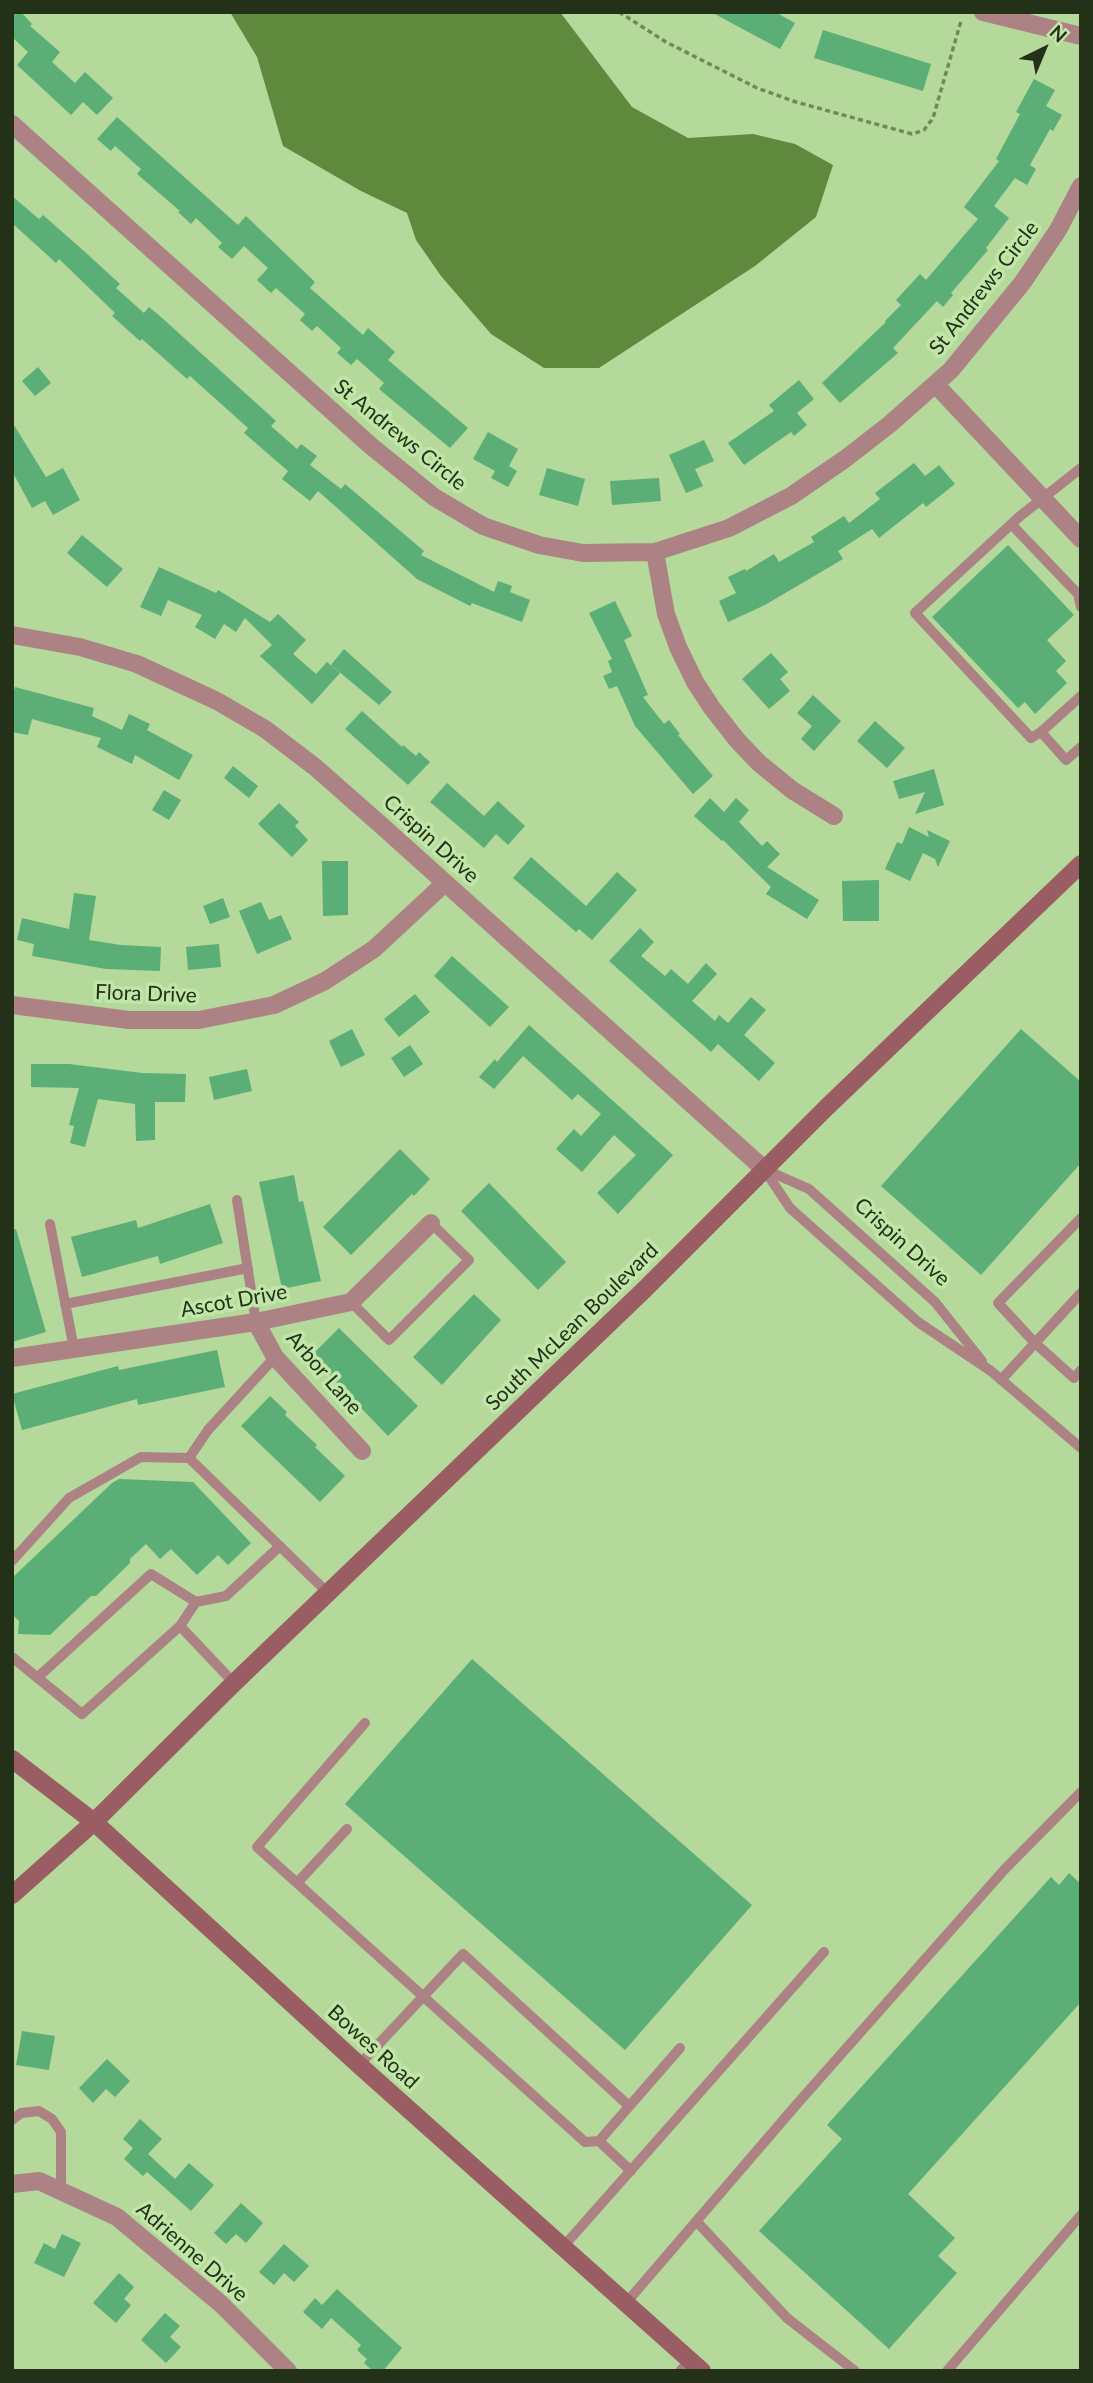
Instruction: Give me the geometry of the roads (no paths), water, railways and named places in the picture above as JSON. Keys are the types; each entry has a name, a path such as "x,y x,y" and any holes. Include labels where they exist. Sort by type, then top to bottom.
{"main road":[{"name":"South McLean Boulevard","path":"12,1895 94,1822 234,1683 644,1290 764,1169 1081,864"},
{"name":"Bowes Road","path":"12,1759 94,1822 359,2065 626,2303 691,2367"}],"street":[{"path":"983,12 1081,36"},
{"name":"St Andrews Circle","path":"12,124 371,446 434,497 483,526 539,545 583,553 655,552 729,528 791,496 845,460 951,370 1023,282 1058,230 1081,186"},
{"path":"936,385 1081,539"},
{"path":"655,552 666,614 674,636 695,682 712,708 759,763 792,790 834,816"},
{"name":"Crispin Drive","path":"12,635 80,647 137,664 217,701 265,729 315,767 764,1169"},
{"name":"Flora Drive","path":"12,1005 129,1020 199,1020 274,1005 326,981 374,949 445,883"},
{"path":"351,1302 431,1223"},
{"name":"Ascot Drive","path":"12,1358 256,1322 351,1302"},
{"name":"Arbor Lane","path":"256,1322 275,1357 362,1451"},
{"name":"Adrienne Drive","path":"12,2184 39,2181 117,2217 221,2304 288,2371"}],"lane":[{"path":"1081,468 1011,524 915,613 1031,738 1081,696"},
{"path":"1011,524 1078,594 1081,607"},
{"path":"1041,732 1066,761 1081,747"},
{"name":"Crispin Drive","path":"764,1169 790,1208 918,1322 991,1371 1081,1448"},
{"name":"Crispin Drive","path":"764,1169 809,1189 935,1303 991,1371"},
{"path":"237,1200 256,1322"},
{"path":"1081,1218 999,1303 1035,1343 1074,1378 1081,1370"},
{"path":"351,1302 389,1339 469,1260 431,1223"},
{"path":"50,1224 74,1349"},
{"path":"65,1304 248,1268"},
{"path":"1001,1380 1081,1293"},
{"path":"189,1458 208,1430 275,1357"},
{"path":"12,1561 69,1498 81,1491 141,1457 189,1458 328,1593"},
{"path":"37,1677 151,1574 195,1602 226,1596 280,1546"},
{"path":"12,1657 82,1714 180,1626 195,1602"},
{"path":"180,1626 234,1683"},
{"path":"365,1723 257,1847 585,2142 599,2141 680,2048"},
{"path":"626,2303 1004,1870 1081,1791"},
{"path":"297,1883 347,1829"},
{"path":"563,2247 824,1952"},
{"path":"359,2065 463,1954 629,2106"},
{"path":"12,2120 21,2113 38,2112 52,2119 61,2132 61,2191"},
{"path":"599,2141 631,2171"},
{"path":"947,2371 1081,2215"},
{"path":"698,2223 787,2318 855,2371"}]}
